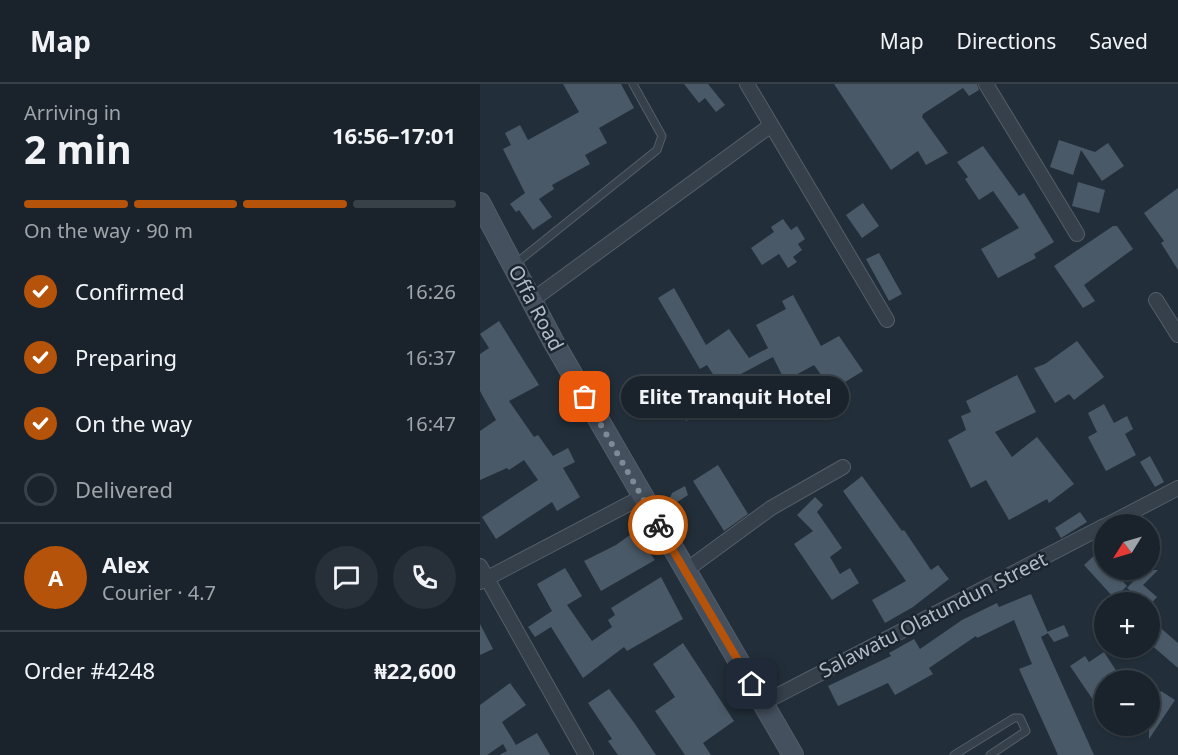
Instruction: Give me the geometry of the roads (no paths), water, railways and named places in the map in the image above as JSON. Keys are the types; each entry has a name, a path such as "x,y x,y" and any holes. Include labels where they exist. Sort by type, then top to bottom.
{"street":[{"path":"747,84 770,126 796,163 887,320"},
{"path":"986,84 1077,234"},
{"path":"531,301 770,126"},
{"name":"Offa Road","path":"480,203 531,301 642,497 793,755"},
{"path":"1156,300 1178,335"},
{"path":"685,571 771,508 843,467"},
{"name":"Salawatu Olatundun Street","path":"1128,514 1178,488"},
{"path":"484,580 642,497"},
{"name":"Salawatu Olatundun Street","path":"763,703 1094,532"},
{"path":"480,566 484,580 586,755"}],"lane":[{"path":"513,266 648,157 661,143 662,136 633,84"},
{"path":"956,754 1014,718 1020,718 1026,730 990,755"}],"place":[{"name":"Elite Tranquit Hotel","path":"585,397"}]}
